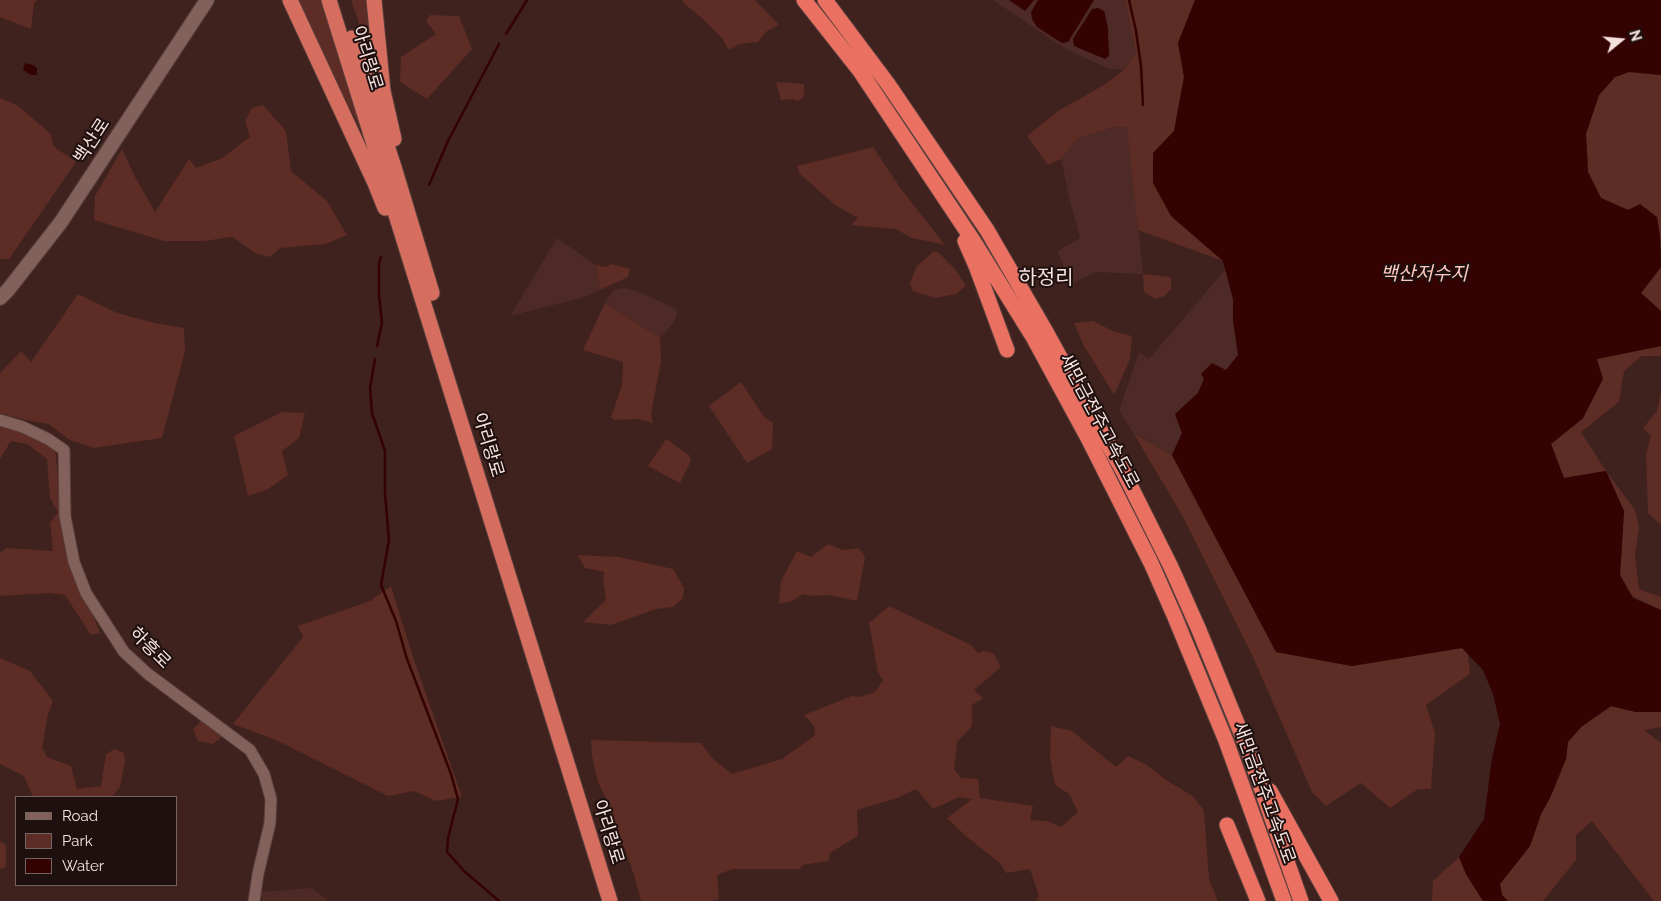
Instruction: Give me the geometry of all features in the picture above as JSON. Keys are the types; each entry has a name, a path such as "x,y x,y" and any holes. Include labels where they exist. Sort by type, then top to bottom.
{"highway":[{"path":"290,0 375,182 403,255 412,262"},
{"name":"아리랑로","path":"330,0 610,901"},
{"name":"아리랑로","path":"340,0 394,167 619,901"},
{"path":"374,0 383,91 398,155 394,167"},
{"name":"새만금전주고속도로","path":"804,0 860,71 974,242 1038,346 1090,442 1147,554 1174,615 1226,741 1284,901"},
{"name":"새만금전주고속도로","path":"825,0 888,84 987,230 1123,471 1167,559 1199,630 1246,745 1301,901"},
{"path":"948,203 976,266 1007,350"},
{"path":"1246,745 1331,901"},
{"path":"1227,825 1258,901"}],"main road":[{"name":"백산로","path":"0,298 61,222 207,0"}],"street":[{"name":"하흥로","path":"0,420 23,427 48,439 64,450 65,516 74,562 86,593 124,652 148,674 250,750 264,774 271,799 270,823 258,874 254,901"}],"shaded area":[{"path":"993,0 1124,0 1136,52 1124,70 1107,68 1064,48"},
{"path":"1128,126 1143,274 1095,272 1070,285 1058,251 1080,238 1061,159 1077,139 1114,127"},
{"path":"557,238 596,265 600,290 585,297 510,316"},
{"path":"1226,269 1233,296 1233,320 1238,355 1226,370 1204,379 1198,393 1176,414 1182,433 1172,455 1134,434 1119,411 1139,352 1149,359"},
{"path":"624,288 640,292 678,310 675,321 660,338 605,303 613,290"},
{"path":"312,888 328,901 263,901 260,892"}],"green space":[{"path":"0,0 37,0 34,3 31,29 0,17"},
{"path":"295,0 321,0 369,146"},
{"path":"351,0 369,0 376,73"},
{"path":"683,0 755,0 779,25 767,31 758,42 740,44 729,50 722,38 682,2"},
{"path":"1124,0 1195,0 1178,43 1184,77 1174,131 1153,153 1171,216 1223,261 1138,230 1127,127 1114,127 1077,139 1061,159 1048,165 1027,136 1058,111 1104,85 1124,70 1136,52"},
{"path":"430,15 459,16 472,49 427,99 400,82 401,57 436,34 426,21"},
{"path":"1628,72 1661,75 1661,258 1660,236 1628,210 1601,198 1588,172 1586,133 1599,95 1615,77"},
{"path":"776,82 804,84 804,96 798,101 791,99 781,100"},
{"path":"0,98 17,105 51,134 53,146 76,162 9,259 0,259"},
{"path":"263,105 286,131 291,171 327,201 347,235 326,244 280,248 270,257 257,254 232,237 204,241 164,241 94,220 95,196 122,149 155,212 189,159 196,168 222,158 250,137 245,121 252,108"},
{"path":"873,147 901,189 945,245 912,238 896,229 851,225 858,218 835,205 800,174 797,166"},
{"path":"934,251 939,253 956,270 966,286 956,294 935,298 913,291 910,283 917,266"},
{"path":"612,264 630,269 628,277 600,290 596,265 606,267"},
{"path":"1661,267 1661,311 1641,293"},
{"path":"1143,274 1171,277 1171,289 1165,296 1155,299 1144,292"},
{"path":"78,294 117,313 184,328 185,351 162,438 93,448 68,439 49,424 0,413 0,373 21,351 31,362"},
{"path":"605,303 660,338 661,362 651,414 653,423 639,419 614,420 611,417 622,385 623,362 583,350"},
{"path":"1093,321 1115,332 1132,336 1130,359 1114,395 1083,344 1074,323"},
{"path":"1661,346 1661,356 1642,356 1624,371 1619,402 1581,432 1606,471 1564,478 1551,444 1584,418 1597,359"},
{"path":"741,382 764,417 773,423 772,449 747,463 709,406"},
{"path":"1661,392 1661,525 1648,513 1646,454 1651,436 1643,428 1657,411"},
{"path":"282,412 305,413 299,438 282,451 288,475 268,489 248,496 234,436"},
{"path":"0,425 22,431 55,447 65,548 80,591 91,610 100,633 91,635 65,595 49,593 0,596 0,553 6,548 53,551 50,523 58,512 50,498 47,459 27,444 11,441 0,459"},
{"path":"1134,434 1172,455 1276,652 1352,666 1462,648 1468,654 1470,674 1426,705 1435,733 1431,789 1418,789 1390,808 1361,783 1326,806 1312,792 1253,657 1183,517"},
{"path":"666,439 689,455 691,461 680,483 648,466"},
{"path":"1606,471 1635,510 1639,528 1635,556 1639,589 1661,597 1661,610 1632,596 1620,575 1624,511"},
{"path":"828,544 843,550 859,548 865,557 857,601 829,595 812,596 803,594 792,601 779,604 781,581 797,551 811,557"},
{"path":"578,555 619,557 673,569 684,588 683,598 673,607 656,609 611,625 583,622 606,600 604,572 585,568"},
{"path":"391,586 412,654 462,797 436,801 414,791 388,796 278,741 233,724 303,637 298,626 370,601"},
{"path":"889,606 971,645 978,653 984,651 994,654 1001,667 974,690 983,698 972,705 972,726 957,742 954,769 961,778 978,779 980,798 1033,806 1030,820 1047,821 1061,827 1078,812 1069,794 1055,785 1050,758 1051,726 1072,731 1116,767 1128,756 1147,765 1169,782 1193,796 1204,811 1209,879 1218,901 1036,901 1039,896 1030,869 1006,873 1000,863 968,838 947,818 972,799 959,797 933,809 916,789 897,798 857,810 858,836 830,853 829,861 803,865 800,869 733,869 717,875 719,899 711,901 641,901 634,875 608,803 598,782 592,756 591,740 701,743 712,758 732,774 782,759 814,736 815,727 804,715 852,696 860,697 875,692 883,680 878,673 869,623"},
{"path":"0,658 30,671 53,701 48,714 42,748 47,757 71,766 77,789 101,786 106,754 115,749 124,753 125,761 120,787 113,796 33,796 24,776 0,764"},
{"path":"1611,706 1636,712 1661,712 1661,727 1644,730 1661,743 1661,901 1654,901 1592,821 1576,835 1576,860 1543,901 1508,901 1502,895 1500,884 1530,846 1541,814 1550,798 1566,759 1568,742 1581,727"},
{"path":"201,721 223,736 213,744 198,741 193,729"},
{"path":"0,841 6,845 6,867 0,869"},
{"path":"1459,857 1466,874 1483,901 1432,901 1433,881"}],"water":[{"path":"1009,0 1034,0 1025,11"},
{"path":"1038,0 1094,0 1068,42 1062,43 1037,27 1032,19 1031,12"},
{"name":"백산저수지","path":"1195,0 1661,0 1661,75 1629,72 1615,77 1599,95 1586,134 1588,172 1601,198 1628,210 1640,204 1657,217 1661,267 1641,293 1661,311 1661,346 1597,359 1603,379 1583,418 1551,444 1564,478 1606,471 1624,511 1620,575 1633,598 1661,610 1661,712 1636,712 1611,706 1581,727 1568,742 1566,759 1550,798 1541,814 1530,846 1500,884 1502,895 1508,901 1483,901 1466,874 1459,857 1484,819 1492,758 1500,724 1493,694 1483,670 1462,648 1352,666 1276,652 1172,455 1182,433 1175,414 1198,393 1204,379 1201,374 1212,363 1226,370 1238,355 1233,320 1233,299 1223,261 1171,216 1153,183 1153,153 1174,131 1184,77 1178,43"},
{"path":"1098,8 1104,11 1108,29 1109,56 1105,59 1074,46 1073,39 1092,9"},
{"path":"25,63 37,68 37,75 31,75 23,70"}],"waterway":[{"path":"506,34 527,0"},
{"path":"1129,0 1141,66 1143,105"},
{"path":"429,185 448,141 499,44"},
{"path":"377,346 382,323 379,296 379,263 381,257"},
{"path":"375,359 370,388 372,413 385,451 385,493 389,540 381,585 396,621 407,659 451,774 458,799 448,838 447,852 464,871 499,901"}],"district":[{"name":"하정리","path":"1046,278"}]}
